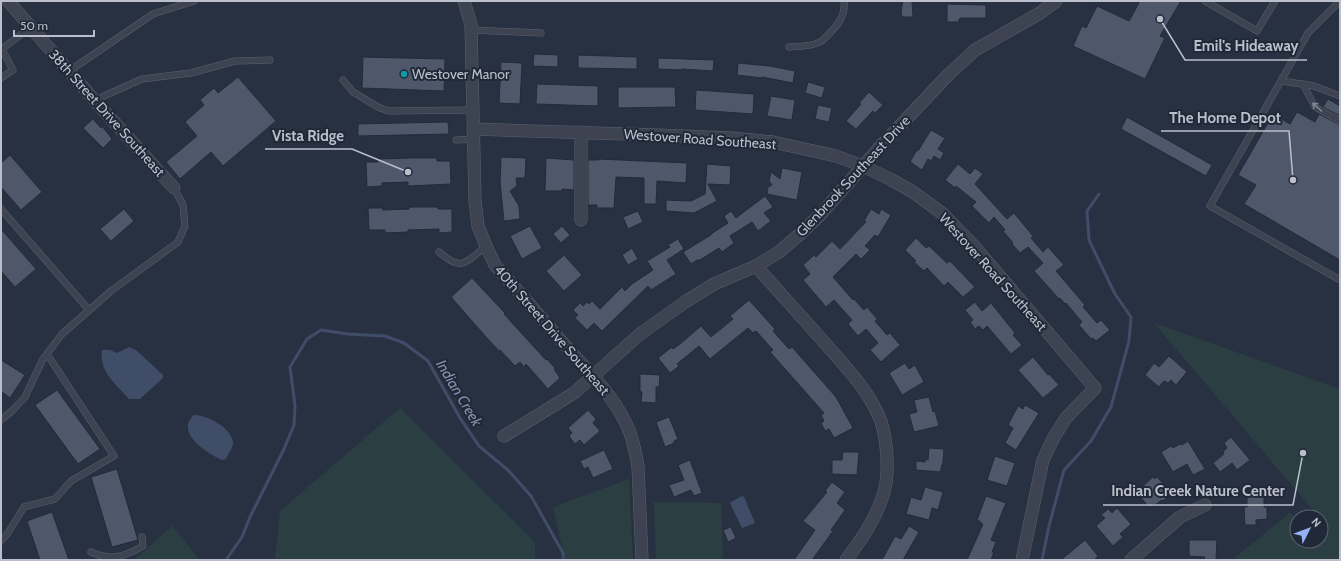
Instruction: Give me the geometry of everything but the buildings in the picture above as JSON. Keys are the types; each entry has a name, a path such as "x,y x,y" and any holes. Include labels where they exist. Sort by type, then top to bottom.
{"street":[{"name":"38th Street Drive Southeast","path":"8,1 95,102 174,188"},
{"name":"40th Street Drive Southeast","path":"464,1 471,25 475,206 478,226 495,265 615,403 630,433 636,450 640,484 642,560"},
{"name":"Glenbrook Southeast Drive","path":"504,436 574,393 640,334 684,302 714,284 756,266 779,252 821,214 863,166 948,75 974,50 1040,14 1056,1"},
{"name":"Westover Road Southeast","path":"473,134 581,132 731,138 772,142 836,156 863,166 913,192 944,214 974,246 1095,388 1066,418 1054,437 1043,460 1022,560"},
{"path":"581,132 581,220"},
{"path":"756,266 854,376 879,415 886,443 887,466 885,490 878,510 866,533 846,560"},
{"path":"1131,560 1180,517 1205,505"}],"lane":[{"path":"169,1 174,7"},
{"path":"69,71 153,14 194,1"},
{"path":"790,47 806,46 820,42 836,28 842,18 845,6 844,1"},
{"path":"1205,1 1257,31 1275,1"},
{"path":"1340,1 1308,33 1210,206 1340,280"},
{"path":"1,78 13,70 2,49 31,27"},
{"path":"471,30 541,33"},
{"path":"95,102 104,96 142,79 191,73 235,61 270,60"},
{"path":"343,80 353,92 378,108 388,111 473,110"},
{"path":"1282,81 1314,86 1340,96"},
{"path":"1303,84 1315,107 1340,121"},
{"path":"456,140 473,134"},
{"path":"1,420 25,397 43,359 62,334 111,291 178,242 185,226 182,205 174,188"},
{"path":"1,209 89,310"},
{"path":"439,252 450,262 460,264 467,261 486,246"},
{"path":"1,541 8,533 24,507 55,499 71,481 114,456 47,354"},
{"path":"91,552 102,557 115,557 133,552 142,546 142,537"}],"green space":[{"path":"1154,323 1340,389 1340,560 1232,560 1289,514 1289,549 1329,549 1329,509 1312,509"},
{"path":"400,408 535,542 535,560 275,560 280,511"},
{"path":"629,479 633,560 565,560 553,507"},
{"path":"654,502 721,503 723,560 656,560"},
{"path":"172,526 200,560 134,560"}],"water":[{"path":"129,347 136,350 163,375 163,378 140,399 129,399 109,377 103,365 102,350 110,350 117,353"},
{"path":"194,415 206,417 212,420 225,428 229,433 233,444 226,459 222,460 212,455 196,443 192,438 189,433 188,424"},
{"path":"742,496 744,497 755,523 742,528 730,503"}],"waterway":[{"path":"1042,560 1049,526 1064,470 1091,441 1111,407 1129,341 1131,317 1115,294 1089,240 1087,211 1099,194"},
{"name":"Indian Creek","path":"226,560 242,537 294,425 295,406 290,367 307,339 321,330 348,334 385,336 404,343 428,361 460,418 479,446 509,471 531,496 563,553 563,560"}],"place":[{"name":"Emil's Hideaway","path":"1160,19"},
{"name":"Westover Manor","path":"404,74"},
{"name":"Vista Ridge","path":"408,172"},
{"name":"The Home Depot","path":"1293,180"},
{"name":"Indian Creek Nature Center","path":"1303,453"}]}
